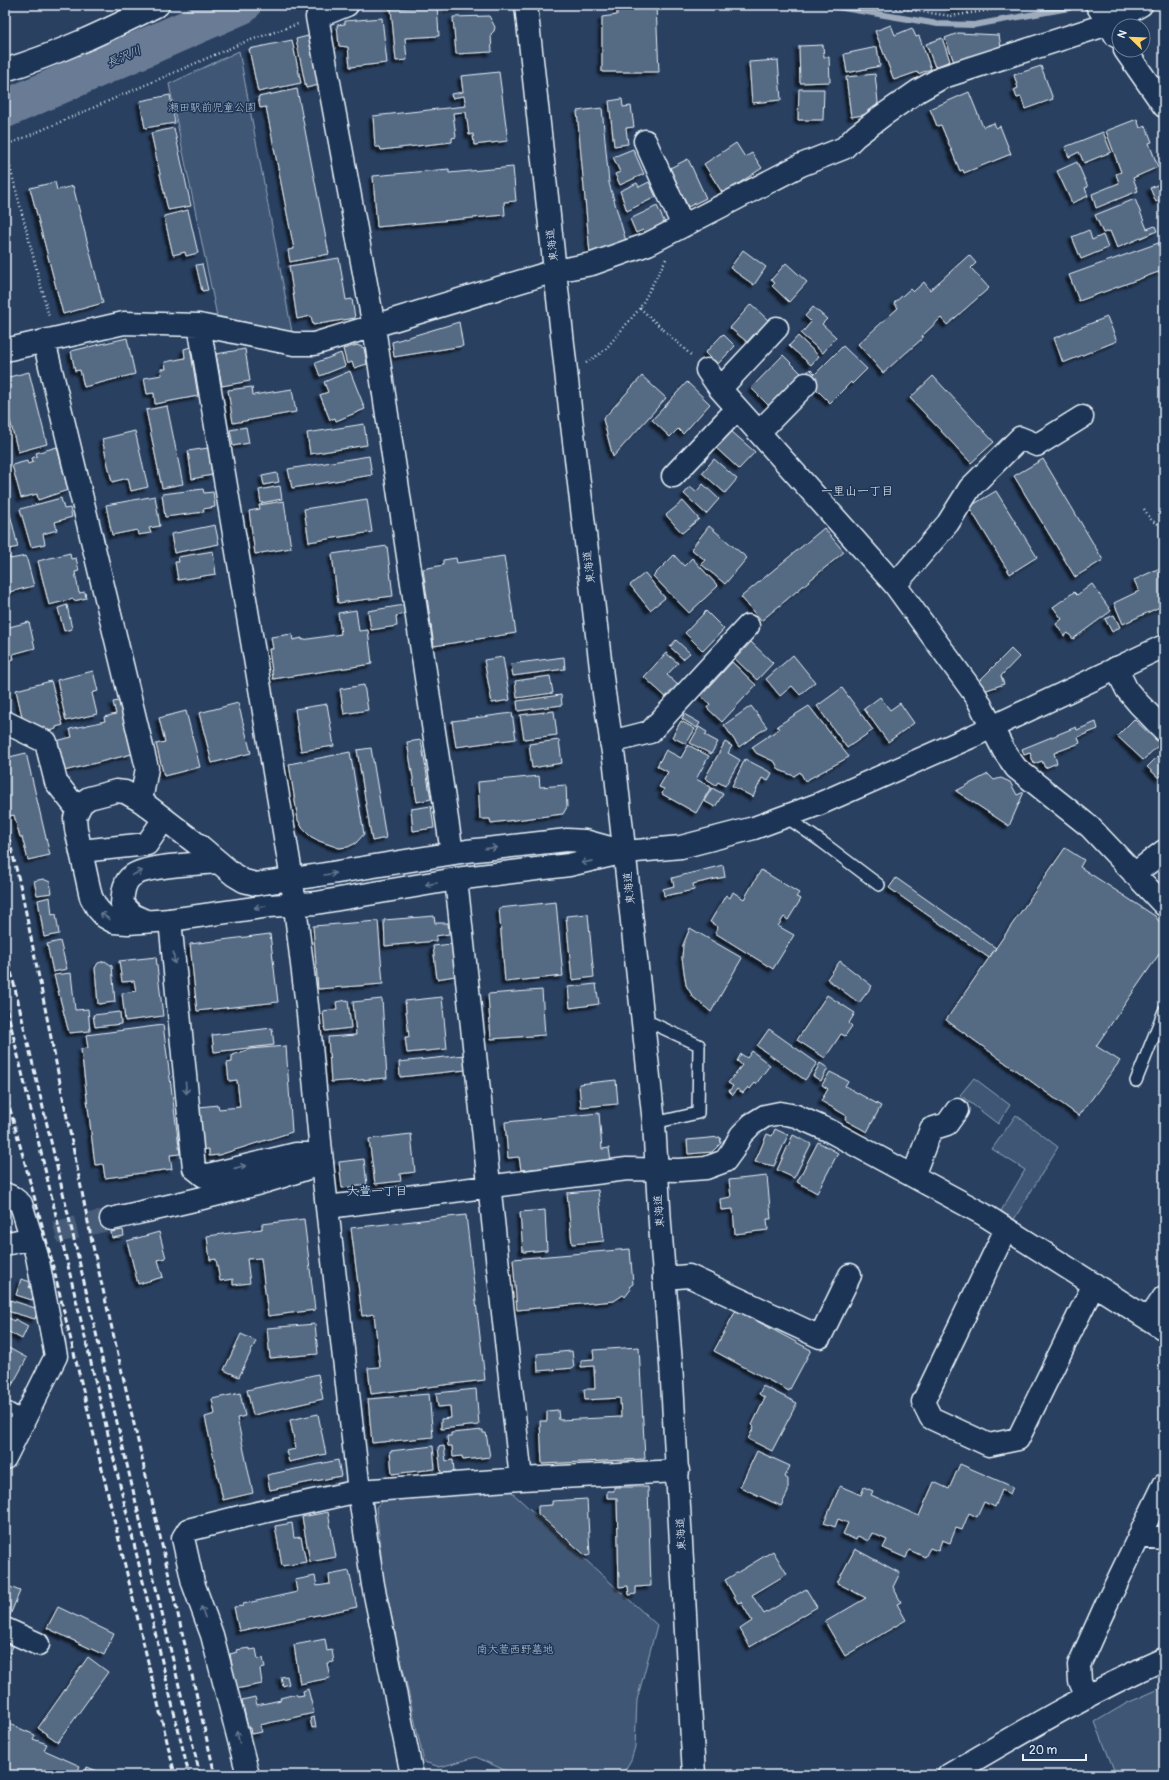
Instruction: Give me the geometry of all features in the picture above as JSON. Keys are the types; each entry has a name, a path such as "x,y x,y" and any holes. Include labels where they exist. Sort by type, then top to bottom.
{"main road":[{"path":"5,70 48,55 158,5"},
{"path":"346,5 317,17 374,327 452,854"},
{"name":"東海道","path":"526,5 567,376 625,852 654,1122 664,1278 672,1364 694,1775"},
{"path":"1097,5 1111,29"},
{"path":"1128,18 1141,5"},
{"path":"5,350 124,323 199,325 294,344 314,344 374,327 555,271 592,264 641,247 801,165 844,148 856,136 888,112 918,91 943,77 1111,33"},
{"path":"1131,58 1164,106"},
{"path":"645,141 684,226"},
{"path":"199,325 292,879 308,1014 322,1163 359,1491 373,1585 412,1775"},
{"path":"720,389 777,328"},
{"path":"49,340 147,768 141,801"},
{"path":"707,370 736,409 759,432 895,585 976,696 1004,752 1016,768 1090,827 1164,905"},
{"path":"759,432 806,384"},
{"path":"673,476 736,409"},
{"path":"895,585 948,523 970,488 1020,438 1037,445 1082,417"},
{"path":"611,742 650,732 748,626"},
{"path":"625,852 585,841 567,840 452,854 256,884 244,881 234,876 141,801 124,792 116,791 89,798 82,803 75,818 75,824 92,897 97,908 104,917 114,922 128,923 170,920 269,906 316,903 361,897 456,879 569,865 625,852 681,847 754,828 786,817 819,804 992,727 1164,646"},
{"path":"1116,668 1127,690 1164,730"},
{"path":"5,722 46,742 56,782 78,810"},
{"path":"81,851 147,844 164,819"},
{"path":"1134,874 1164,851"},
{"path":"146,922 133,915 122,904 123,888 132,876 144,870 218,862"},
{"path":"456,879 488,1187 521,1479"},
{"path":"170,920 194,1168 204,1176 296,1154 308,1154 322,1163"},
{"path":"913,1176 932,1129 947,1124 957,1110"},
{"path":"328,1207 627,1169 679,1170 706,1168 725,1161 741,1135 752,1124 764,1116 780,1113 796,1116 830,1131 983,1214 1156,1324 1164,1297"},
{"path":"111,1218 195,1200 289,1175 322,1163"},
{"path":"5,1194 21,1204 37,1256 56,1356 14,1418 5,1458"},
{"path":"1006,1228 922,1402 931,1418 989,1445 1018,1439 1094,1284"},
{"path":"664,1278 689,1276 820,1338 850,1275"},
{"path":"248,1775 212,1635 193,1583 183,1538 188,1530 359,1491 521,1479 678,1471"},
{"path":"1087,1697 1080,1681 1079,1665 1164,1485"},
{"path":"1139,1536 1164,1538"},
{"path":"5,1629 38,1644"},
{"path":"948,1775 1087,1697 1134,1672 1164,1659"}],"lane":[{"path":"786,817 879,885"},
{"path":"1136,1081 1164,1011"},
{"path":"643,1019 699,1045 698,1113 654,1122"}],"path":[{"path":"876,5 951,16 1024,5"},
{"path":"49,340 5,147 242,43 317,17"},
{"path":"567,376 604,351 640,308 684,226"},
{"path":"640,308 707,370"},
{"path":"1144,509 1152,521 1162,526 1164,529"}],"green space":[{"name":"瀬田駅前児童公園","path":"239,51 292,332 217,316 169,84"},
{"path":"974,1078 1010,1105 998,1124 960,1095"},
{"path":"1016,1115 1058,1147 1013,1221 1001,1211 1025,1170 992,1149"},
{"name":"南大萱西野墓地","path":"508,1489 657,1625 637,1700 635,1747 631,1760 622,1775 515,1775 476,1757 440,1767 424,1762 384,1583 376,1507 384,1499"},
{"path":"1164,1687 1164,1775 1116,1775 1095,1722 1127,1703"}],"building":[{"path":"388,5 401,5 401,8 437,5 439,36 405,38 407,60 396,61 391,9 389,9"},
{"path":"447,5 489,5 448,9"},
{"path":"617,5 656,5 659,72 602,72 602,17 617,15"},
{"path":"951,5 985,5 985,6 951,9"},
{"path":"489,16 495,27 491,34 492,52 456,54 453,17"},
{"path":"382,18 387,63 350,67 348,47 339,46 337,25 345,24 345,21"},
{"path":"891,25 895,35 912,28 916,37 919,36 931,69 894,80 875,31"},
{"path":"958,33 999,35 1001,47 954,62 945,38"},
{"path":"308,36 319,85 306,88 296,39"},
{"path":"942,38 950,61 935,67 926,44"},
{"path":"292,40 301,83 258,92 249,49"},
{"path":"823,45 824,57 829,57 830,82 800,83 799,46"},
{"path":"877,47 880,66 847,73 844,54"},
{"path":"778,60 781,100 752,103 749,62"},
{"path":"1041,66 1053,99 1025,109 1021,97 1017,98 1014,90 1018,88 1014,75"},
{"path":"499,72 508,141 474,145 473,134 469,135 466,112 453,113 456,137 452,138 452,142 381,150 380,147 375,147 373,116 466,106 464,96 452,98 451,94 463,92 461,76"},
{"path":"875,74 878,102 876,109 868,110 869,114 851,117 846,77"},
{"path":"297,89 329,254 290,262 288,250 294,249 266,107 260,108 258,97"},
{"path":"799,89 824,89 823,120 798,120"},
{"path":"969,92 983,127 994,123 996,128 1000,126 1011,154 964,173 963,170 960,171 941,125 937,126 930,109"},
{"path":"170,95 175,123 145,128 140,101"},
{"path":"622,99 623,107 631,106 634,127 626,128 628,144 614,146 609,101"},
{"path":"602,108 609,183 626,241 590,254 577,111"},
{"path":"1137,119 1140,128 1146,126 1152,142 1149,143 1158,167 1133,178 1138,191 1096,208 1092,194 1119,183 1116,174 1121,172 1106,131"},
{"path":"174,128 191,206 168,210 151,133"},
{"path":"1103,132 1111,152 1084,163 1079,152 1069,157 1065,147"},
{"path":"736,143 745,157 752,153 762,168 723,194 704,164"},
{"path":"633,149 644,174 620,185 615,174 620,172 613,157"},
{"path":"688,159 706,198 688,207 670,168"},
{"path":"1077,162 1088,187 1085,188 1088,196 1072,203 1057,171"},
{"path":"513,167 516,201 504,202 505,215 377,227 373,176 449,169 449,173"},
{"path":"55,182 57,190 73,186 103,303 63,314 30,188"},
{"path":"649,182 656,197 627,211 620,191 637,183 639,187"},
{"path":"1164,182 1164,198 1156,202 1150,188"},
{"path":"1135,199 1147,229 1155,226 1157,231 1117,248 1110,231 1103,233 1095,215"},
{"path":"657,206 665,223 645,233 643,230 636,233 630,219"},
{"path":"188,210 198,253 186,256 185,252 173,255 164,216"},
{"path":"1089,230 1092,240 1103,235 1108,248 1081,259 1072,237"},
{"path":"1164,241 1164,270 1079,301 1069,275"},
{"path":"743,250 766,267 754,285 730,268"},
{"path":"969,255 976,263 971,268 989,288 947,325 941,318 922,336 923,338 883,373 858,344 898,308 894,303 910,289 913,292 924,282 930,290"},
{"path":"339,258 346,300 352,299 355,318 313,325 311,316 297,319 289,266"},
{"path":"786,263 807,282 789,302 772,286 775,283 771,280"},
{"path":"202,264 208,290 202,291 196,265"},
{"path":"751,304 769,321 757,335 755,333 747,342 730,328"},
{"path":"813,307 827,319 822,324 836,337 823,353 801,334 811,322 805,316"},
{"path":"1107,317 1117,341 1063,363 1054,338"},
{"path":"459,322 463,346 394,357 392,342"},
{"path":"723,334 735,346 717,365 705,353"},
{"path":"798,336 819,356 811,365 789,346"},
{"path":"127,338 135,374 84,387 80,370 75,371 71,351"},
{"path":"357,345 364,348 367,364 354,368 352,362 347,364 343,349"},
{"path":"843,346 867,369 852,384 851,382 830,403 816,389 818,386 806,374 810,369 815,374"},
{"path":"190,347 198,396 155,404 154,393 147,394 144,378 162,375 161,369 166,369 165,362 185,358 184,349"},
{"path":"245,349 250,381 222,386 216,354"},
{"path":"341,353 345,366 320,376 315,363"},
{"path":"783,355 802,374 770,407 751,388"},
{"path":"350,371 365,409 336,421 335,418 330,420 320,395 328,392 324,382"},
{"path":"29,372 47,444 18,452 5,401 5,378"},
{"path":"642,376 666,398 613,457 603,419"},
{"path":"933,376 994,442 971,463 910,398"},
{"path":"687,382 710,404 683,434 678,429 670,437 652,420"},
{"path":"252,387 253,395 292,389 296,412 233,423 228,390"},
{"path":"167,406 183,484 162,488 146,410"},
{"path":"364,424 367,445 310,454 307,433"},
{"path":"246,427 249,443 233,446 230,430"},
{"path":"135,431 148,487 131,491 128,478 112,482 102,439"},
{"path":"731,431 755,452 739,469 716,448"},
{"path":"57,447 68,490 38,500 37,494 21,498 12,465 27,461 28,464 33,462 32,458 37,456 36,453"},
{"path":"208,448 212,475 192,479 188,451"},
{"path":"369,456 372,475 292,488 288,469"},
{"path":"714,459 737,479 725,493 702,473"},
{"path":"1043,459 1103,560 1075,577 1014,476"},
{"path":"277,473 279,482 264,485 262,476"},
{"path":"703,484 719,499 706,514 684,494 690,487 696,492"},
{"path":"280,486 282,499 261,503 259,490"},
{"path":"203,489 204,493 213,492 215,507 203,509 204,512 165,517 162,494"},
{"path":"996,491 1037,557 1010,574 969,507"},
{"path":"5,493 18,547 5,550"},
{"path":"155,496 160,526 149,528 151,533 138,535 137,530 112,535 106,505"},
{"path":"61,498 64,509 70,508 72,517 55,522 57,530 43,534 45,544 31,547 20,509"},
{"path":"367,499 372,532 309,542 304,509"},
{"path":"284,501 291,548 255,554 249,511 260,509 259,505"},
{"path":"683,501 699,519 682,533 666,515"},
{"path":"215,525 219,544 174,553 171,534"},
{"path":"709,526 747,558 725,584 701,564 705,560 691,549"},
{"path":"824,528 844,552 761,621 741,597"},
{"path":"387,546 393,596 338,603 332,554"},
{"path":"213,551 216,574 178,580 175,562 179,562 178,557"},
{"path":"70,553 71,559 76,558 79,571 75,572 79,593 85,592 86,598 74,601 73,599 49,605 38,561"},
{"path":"674,555 684,566 692,558 718,586 689,613 653,576"},
{"path":"26,556 34,586 5,593 5,558 10,557 10,559"},
{"path":"504,556 516,633 434,646 423,569 443,565 443,560 456,558 457,563"},
{"path":"1164,566 1164,605 1123,624 1114,603 1139,591 1134,580"},
{"path":"645,573 665,598 650,610 630,585"},
{"path":"1092,584 1111,611 1073,639 1068,633 1064,636 1056,624 1062,619 1053,607 1074,592 1077,595"},
{"path":"67,605 72,629 64,631 58,608"},
{"path":"404,605 405,614 396,616 397,626 371,630 368,611"},
{"path":"356,610 359,631 368,630 372,664 273,679 269,649 273,649 271,637 292,634 293,640 302,638 302,640 341,634 338,613"},
{"path":"706,611 724,629 703,651 685,633"},
{"path":"1114,615 1120,627 1112,632 1105,619"},
{"path":"29,622 35,648 13,654 14,659 5,661 5,628"},
{"path":"676,640 690,653 683,659 670,647"},
{"path":"751,642 773,663 757,680 735,659"},
{"path":"1011,649 1019,657 1001,676 1004,684 984,691 979,681"},
{"path":"666,653 678,663 667,675 680,687 668,699 644,677"},
{"path":"793,655 815,682 800,695 792,686 780,696 766,679"},
{"path":"503,657 510,700 492,703 484,660"},
{"path":"564,657 565,669 513,676 511,664"},
{"path":"732,662 756,685 722,722 707,708 710,704 701,696"},
{"path":"93,671 98,691 92,693 97,714 66,721 57,680"},
{"path":"550,676 553,693 517,698 515,681"},
{"path":"51,681 63,725 47,732 23,721 16,690"},
{"path":"364,685 368,710 344,714 340,689"},
{"path":"842,688 873,730 847,748 817,706"},
{"path":"561,695 562,705 518,711 517,701"},
{"path":"880,697 890,710 900,703 914,723 888,742 864,709"},
{"path":"119,701 132,754 64,771 56,741 72,737 70,729 105,721 104,717 116,714 113,702"},
{"path":"238,703 251,753 212,763 199,713"},
{"path":"327,704 334,746 301,751 295,709"},
{"path":"751,706 767,727 739,747 724,725"},
{"path":"809,706 849,757 805,781 800,772 794,776 779,770 775,762 756,753 752,747 779,729 777,726"},
{"path":"186,711 200,767 164,776 156,744 165,742 159,718"},
{"path":"554,711 557,735 524,739 520,715"},
{"path":"512,713 516,739 456,747 452,721"},
{"path":"684,714 700,723 697,728 682,719"},
{"path":"1134,719 1160,744 1143,760 1117,736"},
{"path":"681,721 695,729 686,744 672,737"},
{"path":"1096,722 1098,729 1078,737 1080,743 1054,753 1057,763 1045,768 1042,761 1034,764 1030,753 1024,755 1022,749 1076,727 1077,730"},
{"path":"699,727 707,732 705,735 718,742 711,754 690,743"},
{"path":"421,740 431,799 417,802 407,742"},
{"path":"559,740 562,763 532,768 529,744"},
{"path":"725,742 732,746 728,753 740,760 725,786 718,782 716,785 705,778"},
{"path":"688,745 709,756 696,779 711,787 696,813 662,794 664,789 659,787 668,772 657,766 666,750 681,758"},
{"path":"371,748 386,838 372,841 357,750"},
{"path":"1164,750 1164,773 1159,778 1147,767"},
{"path":"350,752 364,834 356,843 348,847 339,848 319,841 310,836 303,829 298,820 289,764"},
{"path":"26,753 50,855 28,860 14,815 5,817 5,758"},
{"path":"745,759 772,773 768,781 762,778 753,797 732,786"},
{"path":"988,774 994,780 1001,778 1010,782 1017,795 1024,792 1009,826 956,791"},
{"path":"539,776 540,787 566,785 567,807 563,814 491,823 490,819 480,819 478,782"},
{"path":"712,788 723,794 715,807 704,801"},
{"path":"431,806 434,828 413,831 411,809"},
{"path":"1065,848 1084,860 1080,867 1155,916 1164,928 1164,947 1096,1046 1120,1061 1079,1116 946,1020"},
{"path":"723,865 725,877 693,884 694,890 664,896 663,889 674,886 672,878"},
{"path":"761,870 799,893 796,897 801,899 788,920 784,917 778,926 794,935 773,969 715,933 718,927 710,922 726,895 730,898 733,892 744,899"},
{"path":"896,878 996,948 989,958 889,888"},
{"path":"43,879 50,882 52,893 37,895 34,881"},
{"path":"50,897 52,915 56,914 59,934 44,937 38,900"},
{"path":"556,902 563,976 505,982 499,908"},
{"path":"588,914 594,977 572,980 566,916"},
{"path":"434,916 435,923 448,923 449,934 436,936 436,941 385,946 384,920"},
{"path":"378,921 383,984 318,989 313,926"},
{"path":"690,928 742,958 711,1012 693,997 686,985 682,958 683,945"},
{"path":"270,934 278,1002 197,1011 190,944"},
{"path":"60,941 67,969 53,972 47,944"},
{"path":"452,944 455,976 437,979 433,946"},
{"path":"156,957 163,1016 125,1021 122,993 136,991 134,981 122,982 119,961"},
{"path":"105,961 112,966 115,1002 98,1004 95,968 98,963"},
{"path":"840,961 872,986 859,1003 827,979"},
{"path":"71,973 75,1010 88,1009 90,1031 69,1033 54,975"},
{"path":"596,984 599,1004 570,1008 568,987"},
{"path":"542,990 545,1035 491,1039 488,994"},
{"path":"827,995 855,1013 849,1023 852,1026 845,1036 841,1034 825,1058 797,1040"},
{"path":"442,997 447,1049 407,1053 405,1037 409,1037 405,1001"},
{"path":"382,999 387,1078 331,1082 328,1037 356,1035 353,1002"},
{"path":"348,1000 351,1028 325,1031 323,1011 337,1009 336,1002"},
{"path":"120,1012 121,1024 95,1027 93,1015"},
{"path":"163,1025 180,1154 170,1155 172,1169 105,1178 103,1164 95,1165 81,1049 88,1048 86,1035"},
{"path":"272,1028 274,1045 214,1052 212,1035"},
{"path":"769,1029 817,1063 805,1080 757,1046"},
{"path":"286,1046 292,1132 219,1155 209,1156 209,1149 203,1150 199,1107 218,1105 219,1109 240,1107 237,1080 229,1081 227,1063 232,1062 232,1055 250,1049"},
{"path":"752,1051 770,1065 756,1084 755,1083 750,1089 748,1087 743,1093 737,1089 733,1095 729,1091 733,1086 728,1083 742,1065 737,1061 741,1054 747,1058"},
{"path":"464,1055 466,1070 400,1077 399,1062"},
{"path":"820,1063 828,1068 821,1081 813,1076"},
{"path":"830,1072 848,1081 845,1086 881,1106 867,1132 845,1120 847,1116 821,1101 828,1089 822,1085"},
{"path":"616,1080 618,1104 581,1107 579,1084"},
{"path":"599,1113 602,1149 609,1148 611,1162 521,1170 519,1157 508,1158 505,1122"},
{"path":"775,1129 788,1135 774,1166 755,1162 767,1134 772,1136"},
{"path":"411,1134 415,1172 400,1174 401,1181 375,1184 369,1139"},
{"path":"793,1135 811,1144 794,1178 777,1170"},
{"path":"720,1137 721,1143 712,1152 688,1154 687,1140"},
{"path":"818,1142 838,1153 817,1193 797,1182"},
{"path":"364,1159 367,1185 342,1188 339,1162"},
{"path":"767,1176 771,1219 767,1219 768,1230 735,1234 733,1209 721,1210 720,1199 731,1197 729,1180"},
{"path":"598,1190 604,1241 572,1244 567,1193"},
{"path":"545,1210 547,1250 523,1252 520,1212"},
{"path":"466,1215 485,1380 371,1394 368,1368 380,1367 374,1314 362,1316 351,1228"},
{"path":"304,1219 315,1310 268,1316 261,1258 247,1259 250,1283 233,1285 233,1279 220,1281 216,1259 210,1260 207,1236 262,1229 262,1224"},
{"path":"123,1230 124,1236 112,1238 111,1232"},
{"path":"159,1232 166,1258 158,1260 163,1277 138,1284 127,1241"},
{"path":"630,1249 633,1284 629,1287 631,1289 625,1297 623,1295 614,1301 517,1310 513,1259"},
{"path":"21,1279 31,1282 29,1288 32,1288 31,1292 34,1293 32,1300 16,1295"},
{"path":"10,1300 38,1309 35,1319 7,1311"},
{"path":"736,1310 811,1350 789,1391 714,1351"},
{"path":"5,1316 14,1321 15,1319 28,1326 22,1339 7,1331 5,1334"},
{"path":"315,1324 318,1354 270,1358 267,1328"},
{"path":"241,1334 256,1341 239,1377 224,1370"},
{"path":"5,1346 27,1358 5,1398"},
{"path":"639,1347 645,1459 542,1464 540,1421 547,1421 547,1411 558,1410 559,1420 621,1417 620,1398 585,1400 584,1389 595,1389 594,1366 581,1367 581,1360 594,1359 593,1350"},
{"path":"572,1351 574,1368 538,1371 537,1354"},
{"path":"318,1374 323,1399 253,1415 247,1390"},
{"path":"763,1386 797,1403 772,1451 748,1439 754,1427 752,1425 765,1398 759,1394"},
{"path":"476,1389 479,1425 441,1429 441,1419 451,1418 450,1406 438,1407 436,1393"},
{"path":"240,1393 245,1416 237,1418 253,1493 223,1500 205,1417 215,1414 212,1399"},
{"path":"429,1394 433,1437 372,1443 368,1399"},
{"path":"318,1414 326,1454 289,1462 286,1451 296,1449 290,1420"},
{"path":"483,1430 483,1433 486,1433 490,1457 463,1460 462,1456 453,1457 452,1446 448,1446 447,1436 451,1436 451,1433"},
{"path":"433,1446 435,1469 392,1474 390,1451"},
{"path":"444,1446 446,1461 453,1460 454,1472 441,1473 438,1447"},
{"path":"757,1451 790,1466 785,1477 788,1479 788,1492 781,1506 740,1487"},
{"path":"338,1460 341,1476 270,1490 267,1475"},
{"path":"960,1464 1013,1487 1010,1494 1002,1490 995,1507 984,1502 977,1517 969,1513 962,1530 956,1528 950,1543 942,1540 938,1551 930,1548 925,1557 909,1550 906,1558 883,1548 887,1540 872,1533 868,1541 858,1536 856,1540 843,1534 848,1523 838,1519 835,1527 824,1523 840,1486 861,1495 864,1487 873,1491 871,1495 919,1516 934,1482 949,1489"},
{"path":"614,1487 648,1487 651,1586 636,1587 636,1594 629,1595 628,1586 619,1587 617,1498 607,1498 607,1491 614,1491"},
{"path":"587,1499 590,1555 586,1556 538,1514 538,1506 552,1505 552,1501"},
{"path":"328,1512 336,1557 310,1562 302,1517"},
{"path":"292,1523 294,1538 301,1537 306,1562 282,1566 275,1526"},
{"path":"855,1549 900,1573 893,1587 901,1602 897,1604 906,1620 845,1656 825,1622 866,1598 837,1583"},
{"path":"773,1551 787,1574 752,1595 764,1614 806,1589 817,1607 750,1647 740,1629 752,1621 741,1602 738,1603 725,1580"},
{"path":"349,1571 357,1607 239,1631 234,1607 297,1592 295,1580 315,1576 317,1586 330,1584 329,1575"},
{"path":"5,1585 20,1591 8,1620 5,1619"},
{"path":"58,1607 114,1634 104,1655 47,1628"},
{"path":"325,1639 327,1651 332,1650 334,1662 327,1663 330,1678 300,1684 294,1645"},
{"path":"5,1643 13,1646 5,1665"},
{"path":"250,1648 250,1650 256,1649 258,1659 263,1658 265,1668 260,1669 262,1684 236,1689 230,1654 237,1652 236,1650"},
{"path":"88,1657 108,1672 58,1742 38,1728"},
{"path":"287,1676 289,1684 283,1686 281,1677"},
{"path":"308,1689 314,1713 260,1725 262,1732 251,1734 250,1728 248,1728 242,1700 255,1697 257,1705 281,1700 280,1698 296,1694 297,1696 304,1695 303,1691"},
{"path":"314,1717 316,1727 312,1728 310,1718"},
{"path":"7,1723 35,1735 33,1739 47,1744 44,1750 80,1766 76,1775 19,1775 5,1769 5,1728"},
{"path":"87,1767 97,1771 96,1775 85,1773"}],"waterway":[{"name":"長沢川","path":"5,109 242,5"},
{"path":"831,6 938,24 974,25 1069,8 1075,5"}],"tunnel":[{"path":"23,1240 111,1219"}],"railway":[{"path":"5,822 22,893 92,1242 215,1775"},
{"path":"5,946 200,1775"},
{"path":"5,1001 189,1775"},
{"path":"5,1091 50,1254 175,1775"}],"district":[{"name":"一里山一丁目","path":"857,491"},
{"name":"大萱一丁目","path":"377,1191"}]}
